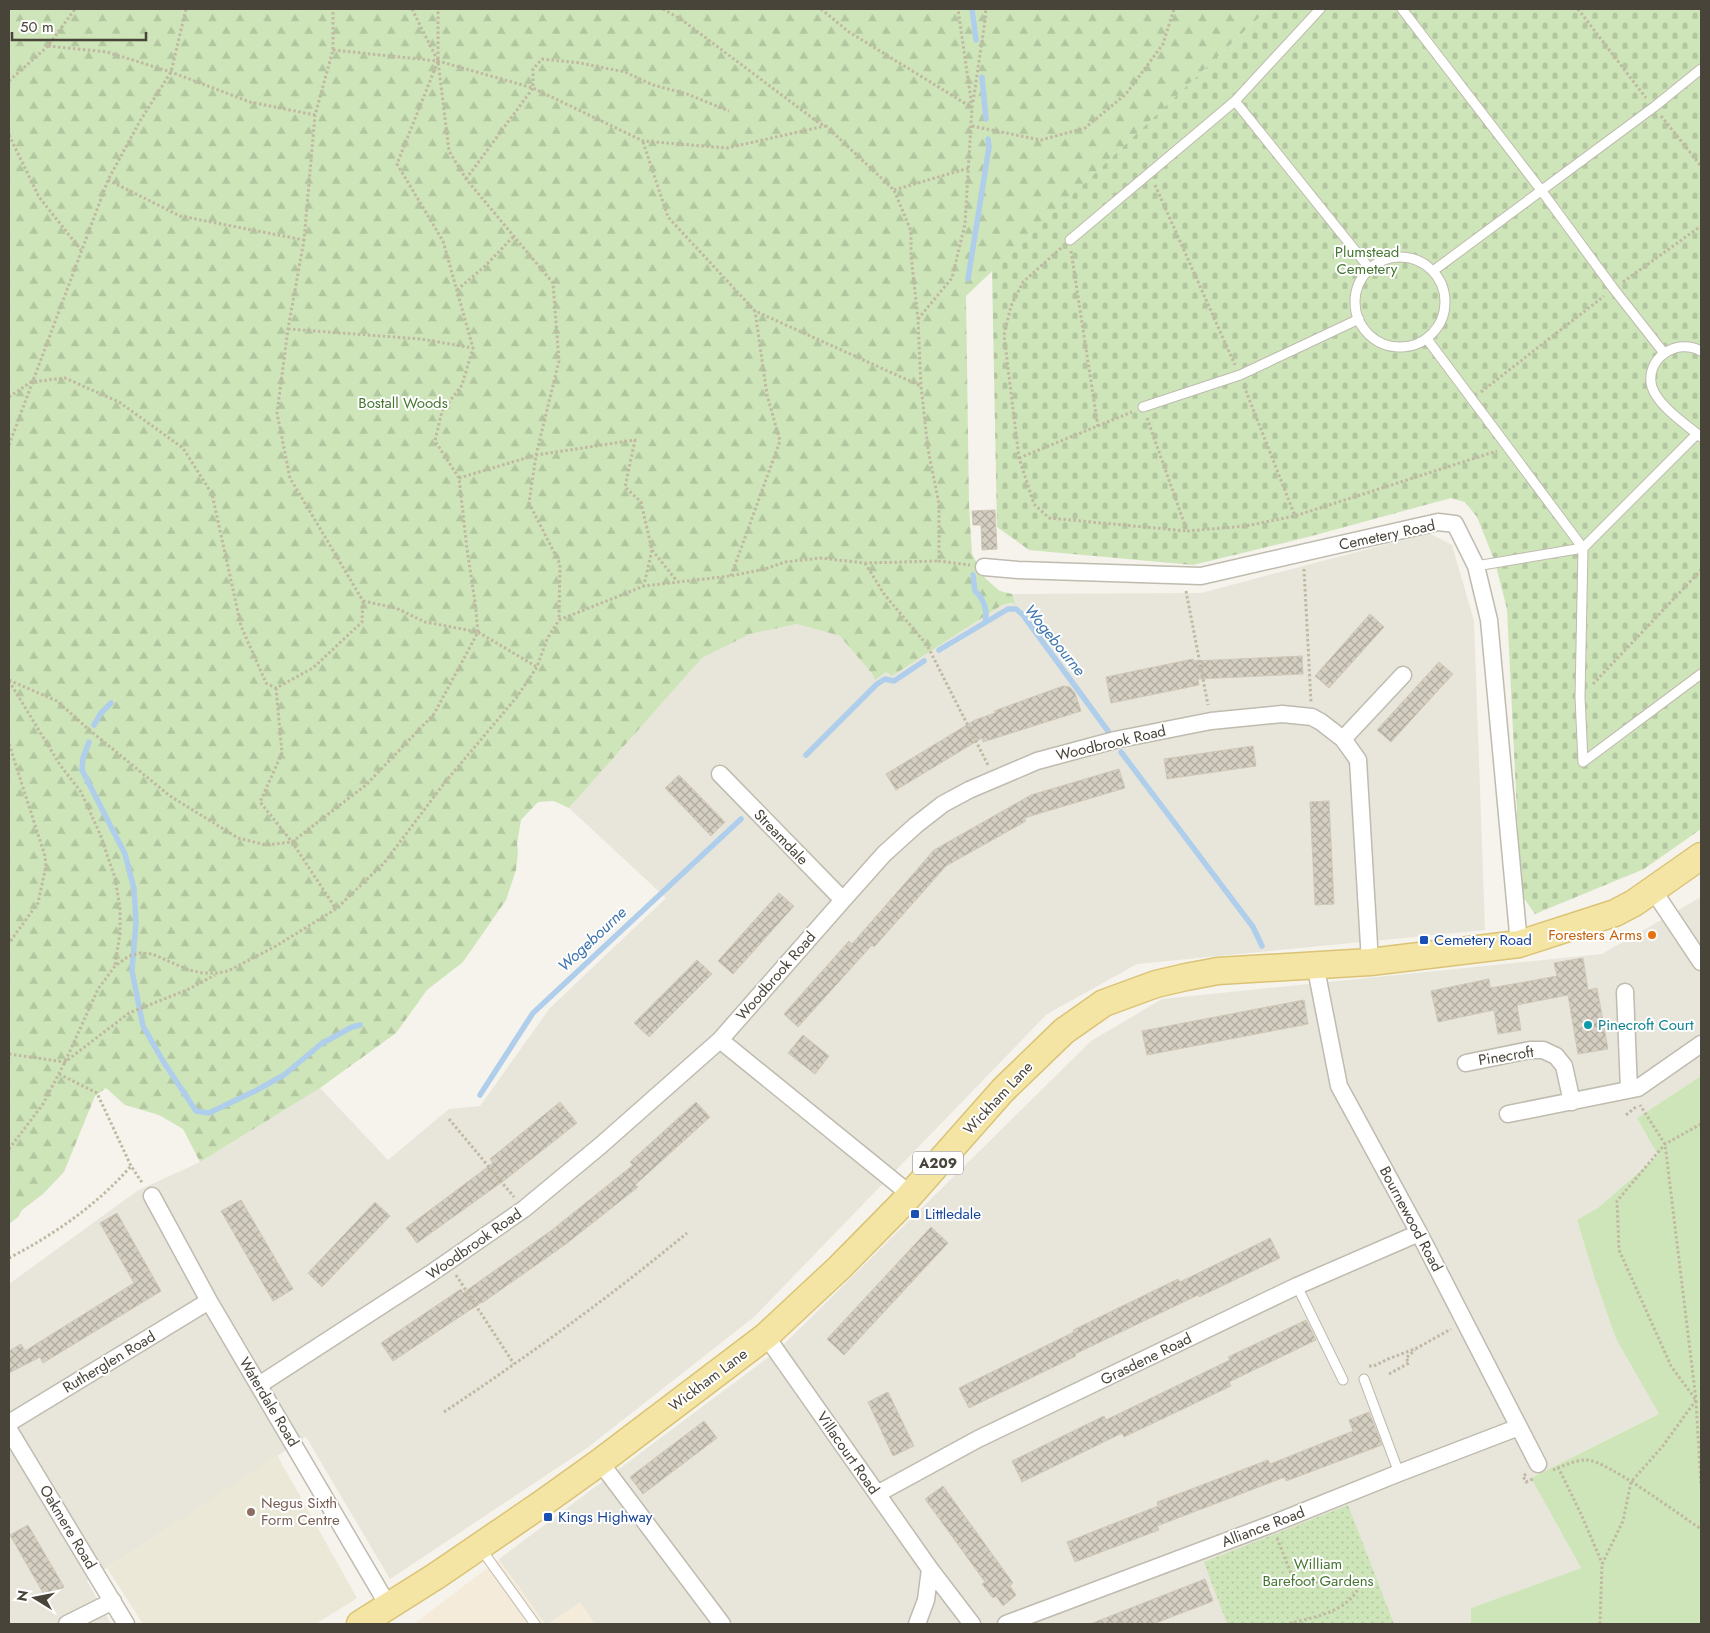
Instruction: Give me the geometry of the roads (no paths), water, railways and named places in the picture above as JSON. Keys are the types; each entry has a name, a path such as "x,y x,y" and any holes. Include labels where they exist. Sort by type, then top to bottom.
{"main road":[{"name":"A209","path":"1653,890 1701,856"},
{"name":"Wickham Lane","path":"360,1624 479,1547 600,1462 766,1336 839,1268 911,1195 1003,1090 1064,1031 1104,1003 1156,984 1186,976 1218,971 1370,962 1519,944 1615,913 1653,890"}],"street":[{"name":"Cemetery Road","path":"984,567 1018,570 1201,576 1438,522 1456,524 1476,566 1489,620 1519,944"},
{"path":"1343,739 1403,675"},
{"name":"Woodbrook Road","path":"259,1385 447,1262 524,1209 600,1146 720,1040 884,854 916,825 943,804 969,790 1046,758 1115,740 1211,721 1282,714 1312,717 1321,722 1343,739 1358,760 1370,962"},
{"name":"Streamdale","path":"720,774 843,900"},
{"path":"1653,890 1701,962"},
{"name":"Bournewood Road","path":"1315,964 1339,1086 1419,1233 1541,1471"},
{"path":"1625,992 1630,1089"},
{"path":"720,1040 911,1195"},
{"path":"1508,1114 1638,1088 1701,1044"},
{"name":"Pinecroft","path":"1466,1063 1530,1050 1542,1050 1556,1056 1564,1066 1572,1102"},
{"name":"Waterdale Road","path":"152,1196 209,1301 389,1607"},
{"name":"Grasdene Road","path":"877,1494 978,1439 1297,1286 1419,1233"},
{"name":"Rutherglen Road","path":"9,1423 209,1301"},
{"name":"Villacourt Road","path":"766,1336 930,1569 972,1624"},
{"name":"Alliance Road","path":"1006,1624 1272,1524 1519,1427"},
{"name":"Oakmere Road","path":"9,1430 126,1624"},
{"path":"600,1462 722,1624"},
{"path":"917,1624 926,1600 930,1569"},
{"path":"67,1624 113,1601"}],"lane":[{"path":"1070,240 1235,101 1320,9"},
{"path":"1402,9 1664,353"},
{"path":"1433,271 1654,107 1701,69"},
{"path":"1235,101 1370,269"},
{"path":"1402,257 1422,262 1433,271 1442,284 1446,298 1444,314 1438,328 1427,339 1415,345 1388,346 1376,340 1365,331 1359,319 1356,306 1356,292 1362,279 1370,269 1381,261 1402,257"},
{"path":"1143,407 1240,375 1359,319"},
{"path":"1427,339 1582,548 1580,697 1583,762 1701,674"},
{"path":"1476,566 1582,548 1699,436 1657,398 1652,387 1651,378 1656,362 1664,353 1674,347 1685,346 1701,351"},
{"path":"1297,1286 1342,1380"},
{"path":"1364,1380 1398,1473"},
{"path":"479,1547 535,1624"}],"waterway":[{"path":"972,9 976,40"},
{"path":"982,77 986,119"},
{"path":"968,279 989,147 988,139"},
{"path":"973,575 975,591 984,605 985,622"},
{"name":"Wogebourne","path":"939,650 1008,609 1016,609 1023,615 1108,731"},
{"name":"Wogebourne","path":"806,755 877,684 885,679 894,681 924,661"},
{"path":"94,725 101,713 111,703"},
{"path":"89,742 83,758 82,770 125,854 134,889 136,922 132,971 143,1026 163,1061 196,1111 209,1113 255,1091 284,1075 321,1044 352,1027 360,1025"},
{"name":"Wogebourne","path":"1121,752 1253,927 1262,946"},
{"name":"Wogebourne","path":"480,1095 533,1013 741,819"}],"place":[{"name":"Foresters Arms","path":"1652,935"},
{"name":"Cemetery Road","path":"1424,940"},
{"name":"Pinecroft Court","path":"1588,1025"},
{"name":"Littledale","path":"915,1214"},
{"name":"Negus Sixth Form Centre","path":"251,1512"},
{"name":"Kings Highway","path":"548,1517"}],"park label":[{"name":"Plumstead Cemetery","path":"1367,260"},
{"name":"Bostall Woods","path":"403,403"},
{"name":"William Barefoot Gardens","path":"1318,1572"}]}
